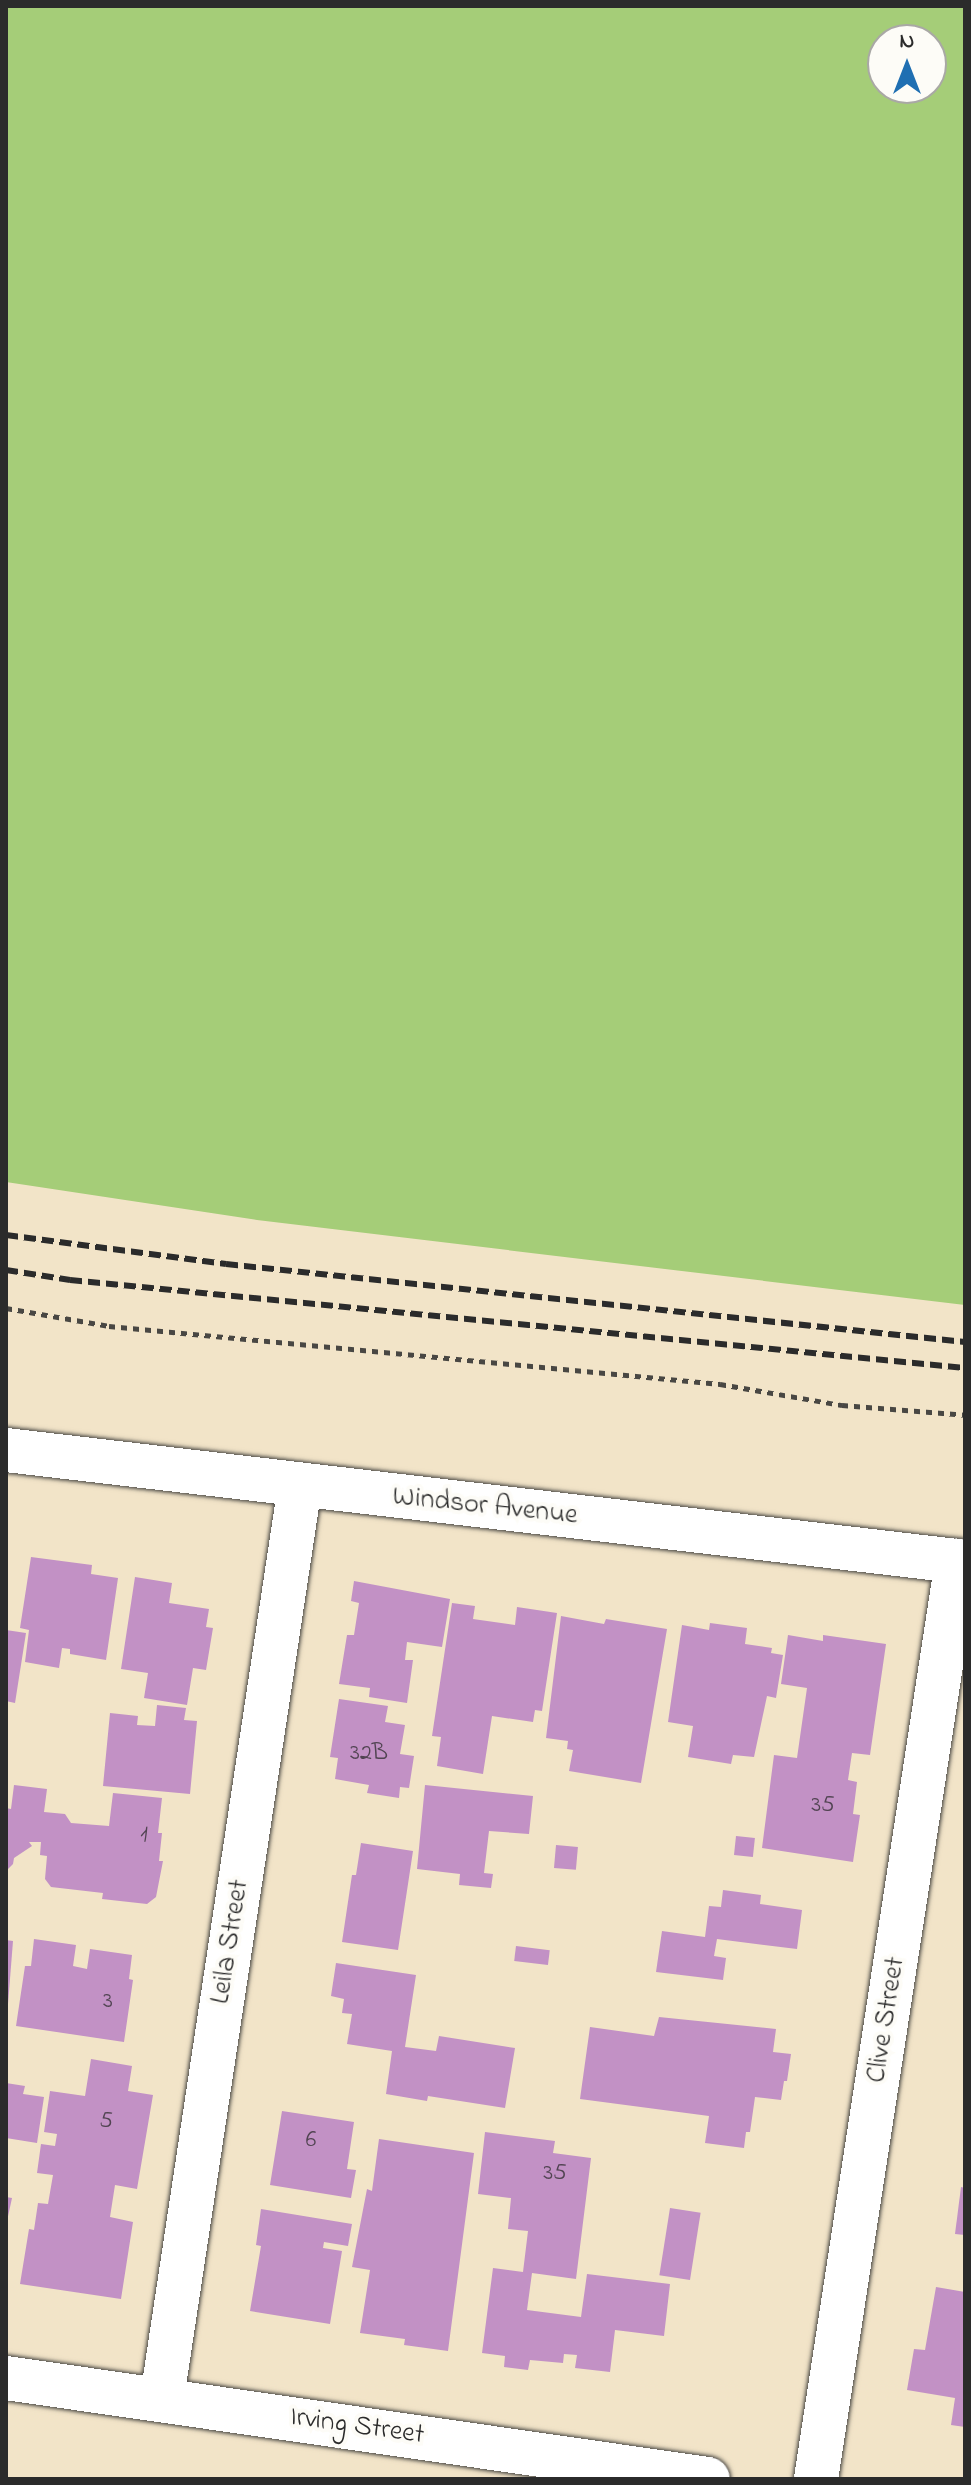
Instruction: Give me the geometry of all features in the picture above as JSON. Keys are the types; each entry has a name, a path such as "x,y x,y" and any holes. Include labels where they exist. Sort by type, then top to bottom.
{"street":[{"name":"Windsor Avenue","path":"6,1450 961,1561"},
{"name":"Leila Street","path":"162,2398 300,1486"},
{"name":"Clive Street","path":"816,2479 961,1561"},
{"name":"Irving Street","path":"6,2378 162,2398 708,2479"}],"path":[{"path":"6,1308 109,1326 720,1384 842,1405 965,1415"}],"green space":[{"path":"6,6 965,6 965,1305 257,1220 6,1182"}],"building":[{"path":"31,1557 92,1565 91,1574 118,1578 106,1660 70,1654 70,1649 62,1648 59,1668 25,1662 29,1630 20,1628"},
{"path":"135,1577 172,1583 169,1603 209,1609 206,1627 213,1628 206,1670 193,1668 187,1705 144,1698 148,1673 121,1669"},
{"path":"354,1581 450,1599 442,1647 407,1642 405,1660 413,1660 407,1703 369,1697 370,1688 339,1684 347,1635 354,1635 359,1603 351,1601"},
{"path":"452,1603 475,1606 473,1619 515,1625 517,1607 557,1613 542,1711 535,1710 533,1722 492,1716 483,1774 437,1766 441,1737 432,1736"},
{"path":"561,1616 604,1624 606,1619 667,1629 641,1783 569,1771 573,1750 567,1749 568,1741 546,1738"},
{"path":"710,1623 747,1628 745,1644 772,1648 771,1653 783,1655 776,1698 767,1696 754,1757 733,1755 731,1764 688,1757 693,1726 668,1722 682,1625 709,1630"},
{"path":"6,1630 26,1633 15,1703 6,1701"},
{"path":"788,1635 823,1641 823,1635 886,1644 870,1755 852,1753 848,1780 857,1782 853,1814 860,1815 853,1862 762,1848 774,1755 797,1758 807,1688 781,1684"},
{"path":"339,1699 388,1706 385,1722 405,1725 400,1754 414,1756 409,1788 400,1787 399,1798 367,1793 369,1785 335,1779 338,1758 330,1757"},
{"path":"157,1705 186,1708 184,1720 197,1721 190,1794 103,1786 110,1713 138,1716 137,1725 155,1726"},
{"path":"14,1785 47,1789 44,1812 65,1814 71,1823 109,1826 113,1793 162,1798 158,1833 162,1833 159,1861 163,1861 156,1897 147,1904 102,1899 103,1893 51,1887 45,1879 47,1856 40,1855 41,1842 29,1842 32,1846 14,1858 6,1871 6,1808 11,1809"},
{"path":"425,1785 533,1796 529,1834 489,1831 484,1873 493,1874 491,1888 459,1885 460,1874 417,1869"},
{"path":"736,1836 755,1838 753,1857 734,1855"},
{"path":"361,1843 413,1851 398,1950 342,1942 352,1875 356,1875"},
{"path":"556,1845 578,1847 576,1870 554,1868"},
{"path":"723,1890 761,1895 760,1904 802,1910 797,1949 717,1939 714,1956 726,1958 723,1980 656,1972 662,1931 705,1937 709,1906 721,1907"},
{"path":"34,1939 76,1945 73,1966 87,1969 90,1949 132,1955 129,1979 133,1980 124,2042 16,2026 25,1966 31,1966"},
{"path":"6,1940 13,1941 8,2004 6,2004"},
{"path":"516,1946 550,1950 548,1965 514,1961"},
{"path":"336,1963 416,1975 405,2047 436,2051 439,2036 515,2048 505,2108 428,2096 427,2101 386,2094 392,2051 347,2044 352,2014 342,2013 344,1999 331,1996"},
{"path":"659,2017 776,2029 773,2052 791,2054 787,2081 784,2081 781,2100 755,2097 750,2132 746,2132 744,2148 705,2143 709,2116 580,2099 590,2027 654,2036"},
{"path":"91,2059 132,2066 128,2091 153,2095 137,2189 115,2185 110,2217 133,2222 121,2299 20,2284 29,2229 34,2230 38,2203 48,2204 53,2175 37,2173 41,2144 55,2146 57,2134 44,2132 50,2091 85,2096"},
{"path":"6,2083 25,2086 23,2094 44,2097 37,2143 6,2138"},
{"path":"282,2111 354,2122 347,2169 356,2170 351,2198 270,2185"},
{"path":"485,2132 555,2141 553,2153 591,2158 576,2279 532,2273 527,2310 581,2317 587,2274 670,2284 664,2336 615,2330 610,2372 575,2368 577,2355 564,2354 563,2363 530,2360 528,2370 504,2367 505,2356 482,2353 493,2268 523,2272 528,2231 508,2229 511,2198 478,2194"},
{"path":"379,2139 474,2153 448,2351 404,2345 405,2339 360,2333 370,2270 352,2267 367,2189 372,2191"},
{"path":"961,2187 965,2188 965,2235 955,2234"},
{"path":"6,2197 12,2198 7,2221 6,2221"},
{"path":"670,2208 701,2213 690,2280 659,2275"},
{"path":"261,2209 352,2224 348,2246 324,2242 323,2248 342,2251 330,2324 250,2311 261,2246 256,2245"},
{"path":"936,2287 965,2292 965,2427 951,2425 955,2398 907,2390 914,2349 925,2350"}],"railway":[{"path":"6,1235 226,1264 965,1342"},
{"path":"6,1270 70,1280 965,1368"}]}
